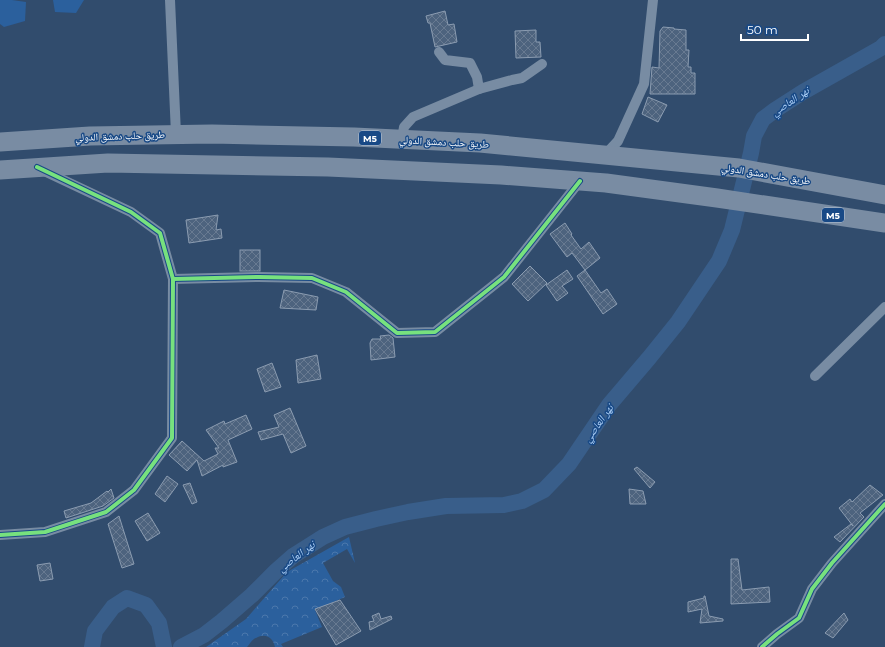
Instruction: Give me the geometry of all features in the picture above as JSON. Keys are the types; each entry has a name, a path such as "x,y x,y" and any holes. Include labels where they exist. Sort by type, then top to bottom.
{"highway":[{"name":"طريق حلب دمشق الدولي","path":"0,142 90,136 212,134 322,136 480,143 739,168 885,195"},
{"name":"M5","path":"0,170 108,164 328,167 502,175 606,183 885,223"}],"street":[{"path":"170,0 176,134"},
{"path":"606,155 618,141 644,84 653,0"},
{"path":"438,52 445,60 470,64 477,77 479,89"},
{"path":"402,140 404,127 413,117 479,89 522,78 542,64"},
{"path":"0,535 45,532 106,512 134,490 172,438 173,279 160,233 132,212 37,168"},
{"path":"173,279 260,277 312,278 346,292 397,333 435,332 504,277 580,181"},
{"path":"816,376 885,306"},
{"path":"762,647 776,634 799,618 812,589 832,562 885,504"}],"green space":[{"path":"0,0 26,2 25,21 4,27 0,24"},
{"path":"53,0 84,0 76,13 55,12"},
{"path":"349,537 355,563 347,549 323,563 333,581 341,587 345,597 315,610 322,627 281,644 283,647 275,647 270,638 262,636 253,639 247,647 206,647 246,619 287,572"}],"building":[{"path":"445,11 448,25 454,24 457,42 435,47 430,23 428,23 426,16"},
{"path":"663,27 686,30 686,50 689,50 688,67 691,67 691,73 695,73 695,94 650,94 652,67 659,68 660,31"},
{"path":"536,30 536,42 540,42 541,57 516,58 515,31"},
{"path":"648,97 667,105 658,122 642,114"},
{"path":"218,215 216,230 221,229 222,238 189,243 186,220"},
{"path":"565,223 581,249 589,242 600,258 585,270 572,253 567,257 550,234"},
{"path":"240,250 260,250 260,271 240,271"},
{"path":"530,266 547,283 528,301 512,284"},
{"path":"567,270 573,279 562,286 568,293 557,301 546,285"},
{"path":"585,270 601,293 607,289 617,304 603,314 577,276"},
{"path":"284,290 318,297 316,310 280,308"},
{"path":"389,335 393,338 395,357 371,360 370,343 372,339 381,339 380,336"},
{"path":"317,355 321,379 298,383 296,360"},
{"path":"272,363 281,387 265,392 257,369"},
{"path":"290,408 306,446 291,453 283,434 261,440 258,432 279,427 274,415"},
{"path":"246,415 252,429 228,440 237,462 223,467 223,465 202,476 197,460 187,471 169,455 182,441 204,461 218,454 215,448 219,448 206,430 224,421 225,424"},
{"path":"637,467 655,482 650,488 634,469"},
{"path":"167,476 178,484 165,502 155,494"},
{"path":"190,483 197,502 192,504 183,485"},
{"path":"870,485 883,495 860,513 864,517 840,542 834,537 851,524 853,526 839,508 850,499 852,502"},
{"path":"111,489 114,498 103,506 66,518 64,511 91,503"},
{"path":"629,489 643,491 646,504 630,504"},
{"path":"148,513 160,533 147,541 135,521"},
{"path":"119,516 134,564 122,568 108,524"},
{"path":"731,559 738,559 742,590 769,587 770,602 731,604"},
{"path":"50,563 53,579 40,581 37,565"},
{"path":"704,596 709,616 723,619 723,621 700,623 702,609 688,612 688,602 704,598"},
{"path":"340,600 361,631 336,645 315,609"},
{"path":"379,613 381,619 391,616 392,619 370,630 369,622 374,621 372,616"},
{"path":"844,613 848,620 833,638 825,633"}],"waterway":[{"name":"نهر العاصي","path":"181,647 204,635 222,621 293,556 323,537 345,527 408,512 446,506 504,505 522,501 544,490 569,464 609,405 678,322 719,261 732,230 754,136 763,119 803,92 881,48 885,44"},
{"path":"92,647 95,631 113,607 127,598 146,605 159,623 164,647"}],"cycle path":[{"path":"0,535 45,532 106,512 134,490 172,438 173,279 160,233 131,212 37,167"},
{"path":"173,279 259,277 312,278 346,292 397,333 435,332 504,277 580,181"},
{"path":"762,647 799,618 812,589 832,563 885,504"}]}
